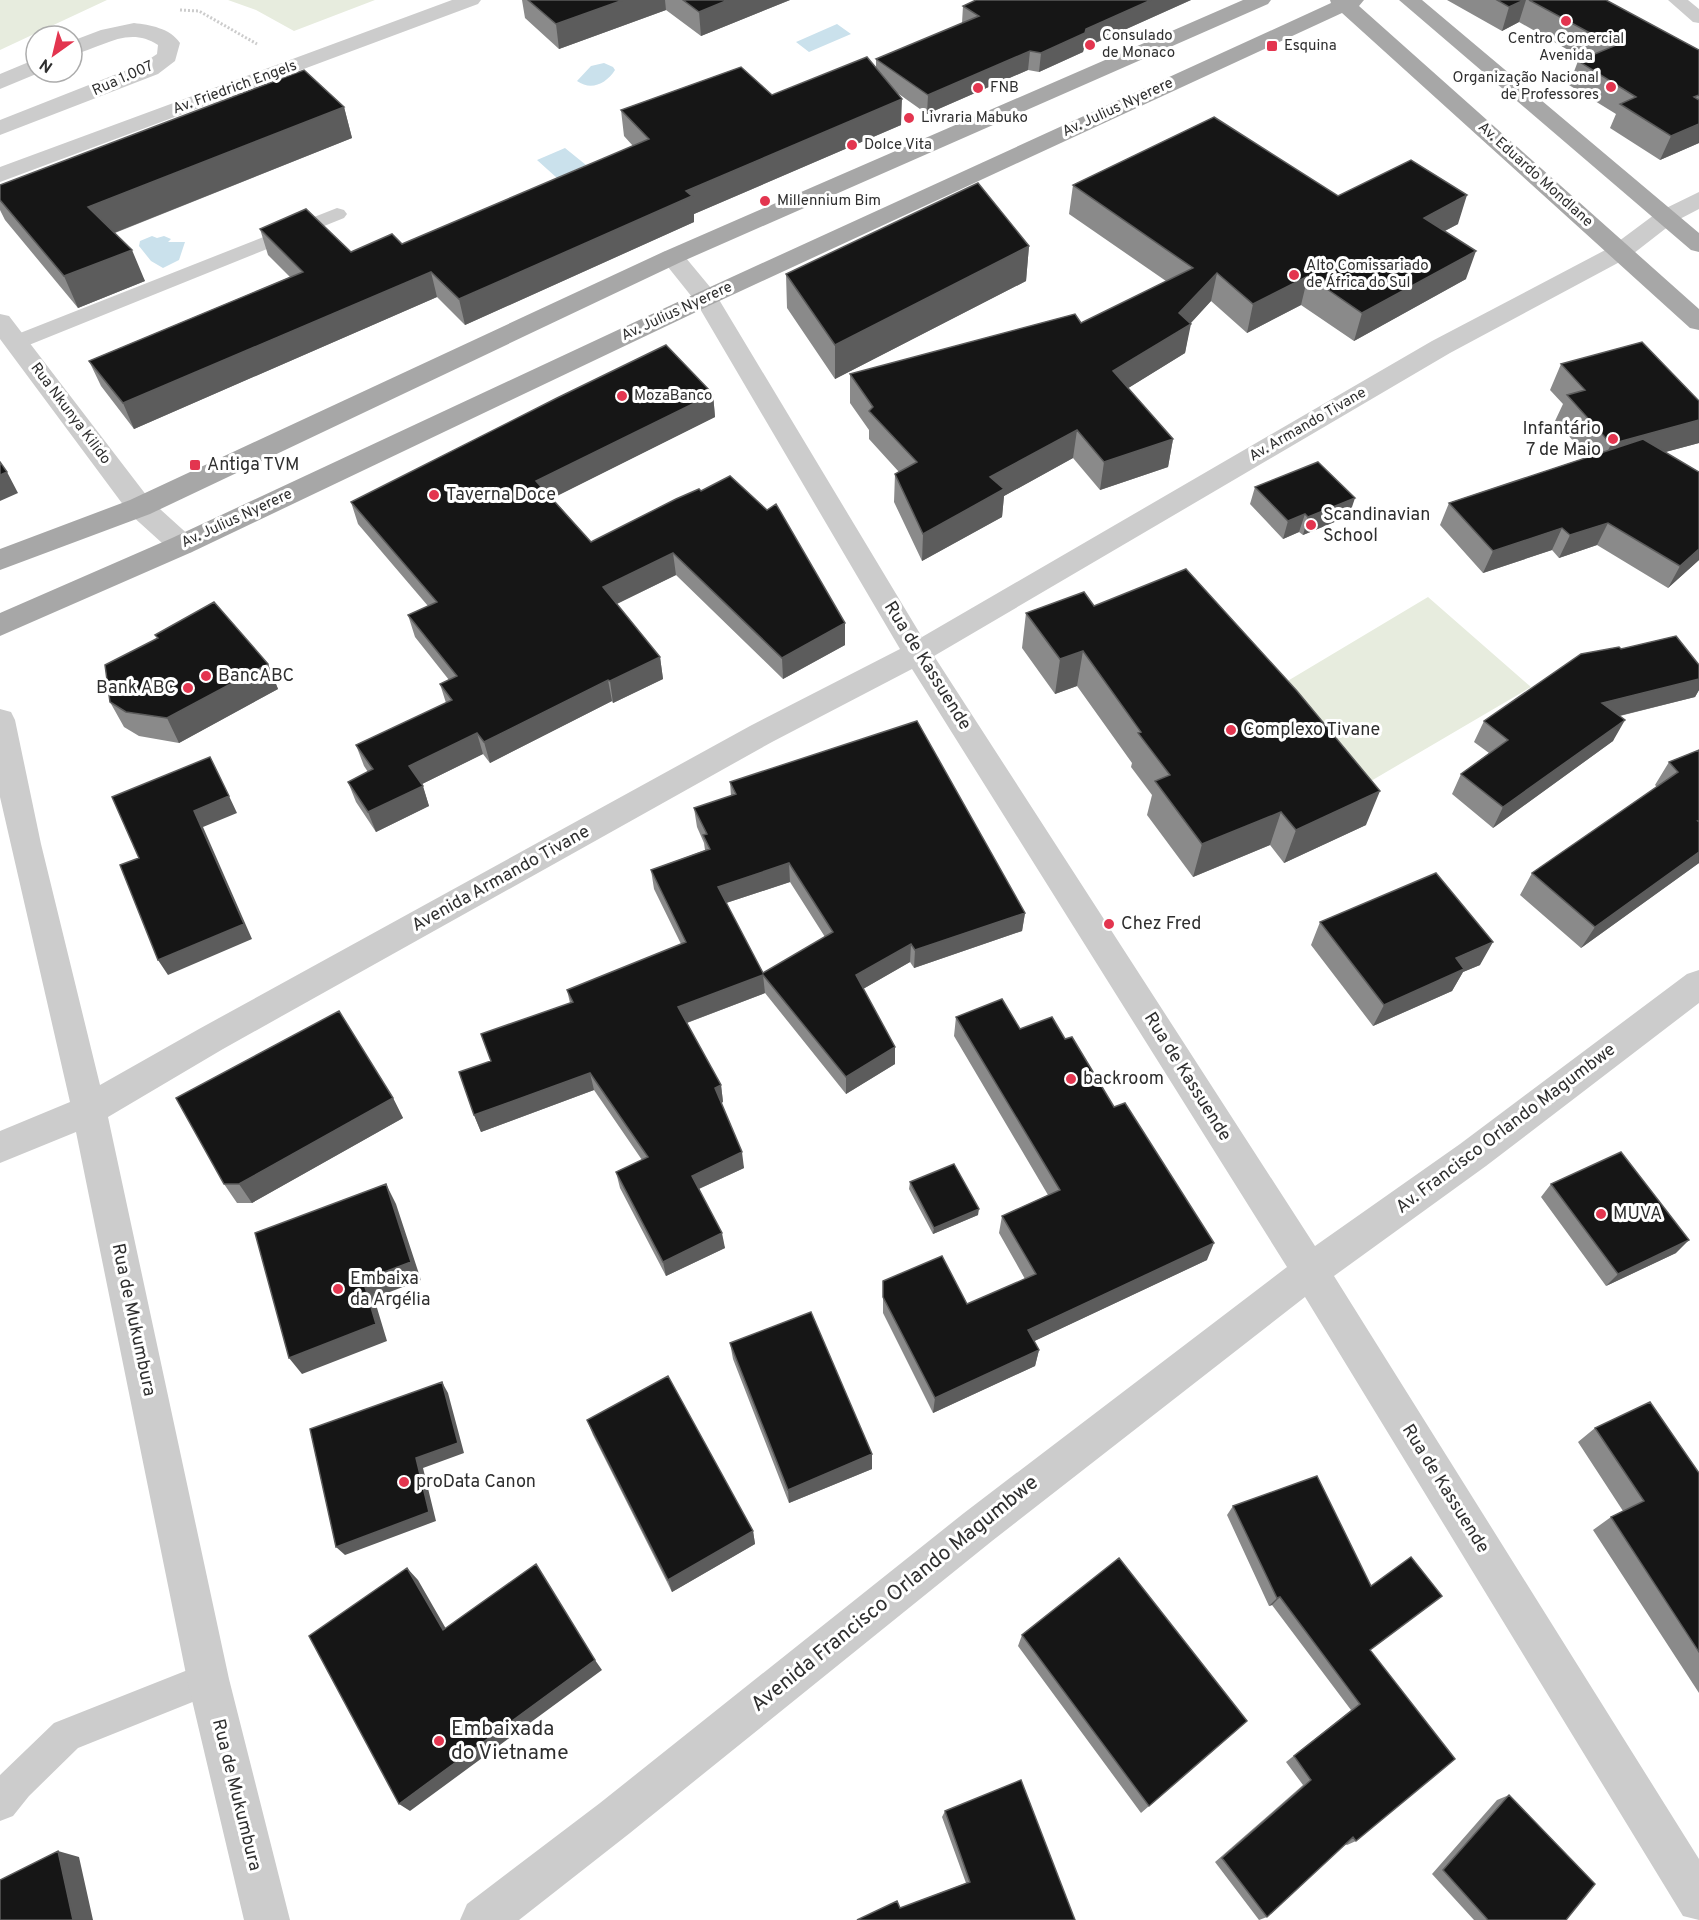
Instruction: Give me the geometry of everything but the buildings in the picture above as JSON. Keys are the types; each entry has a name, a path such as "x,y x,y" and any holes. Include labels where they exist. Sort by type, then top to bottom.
{"main road":[{"path":"0,560 140,507 672,257 1261,0"},
{"path":"1409,0 1699,245"},
{"name":"Av. Eduardo Mondlane","path":"1347,1 1699,322"},
{"name":"Av. Julius Nyerere","path":"0,625 182,545 706,298 1347,1"}],"street":[{"name":"Av. Friedrich Engels","path":"0,175 471,0"},
{"name":"Rua 1.007","path":"0,128 150,69 167,56 169,43 157,33 130,30 101,36 84,44"},
{"path":"0,82 24,71"},
{"name":"Av. Armando Tivane","path":"917,652 1441,348 1620,252 1666,217 1699,199"},
{"name":"Rua de Kassuende","path":"672,257 706,298 917,652 1310,1271 1699,1900"},
{"name":"Rua Nkunya Kilido","path":"0,322 140,507 182,545"},
{"name":"Avenida Armando Tivane","path":"88,1110 211,1039 761,734 917,652"},
{"name":"Rua de Mukumbura","path":"0,720 25,844 88,1110 208,1679 267,1920"},
{"name":"Av. Francisco Orlando Magumbwe","path":"1310,1271 1473,1155 1699,984"},
{"path":"0,1147 88,1110"},
{"name":"Avenida Francisco Orlando Magumbwe","path":"483,1920 615,1818 978,1527 1310,1271"}],"lane":[{"path":"1677,0 1699,18"},
{"path":"17,342 337,214"},
{"path":"0,1803 16,1783 66,1736 208,1679"}],"path":[{"path":"130,30 160,13 178,10 199,11 226,25 291,68"}],"shaded area":[{"path":"0,0 107,0 56,24 24,24 24,39 0,50"},
{"path":"228,0 375,0 294,31 256,10"},
{"path":"1428,597 1531,687 1359,788 1264,695"}],"water":[{"path":"837,24 851,34 809,52 796,42"},
{"path":"604,63 615,70 603,82 593,86 577,81 591,66"},
{"path":"565,148 586,165 557,178 537,160"},
{"path":"152,236 157,238 164,236 171,239 168,242 185,242 179,260 163,268 151,261 139,246 140,241"}],"place":[{"name":"Centro Comercial Avenida","path":"1566,21"},
{"name":"Consulado de Monaco","path":"1090,45"},
{"name":"Esquina","path":"1272,46"},
{"name":"Organização Nacional de Professores","path":"1611,87"},
{"name":"FNB","path":"978,88"},
{"name":"Livraria Mabuko","path":"909,118"},
{"name":"Dolce Vita","path":"852,145"},
{"name":"Millennium Bim","path":"765,201"},
{"name":"Alto Comissariado de África do Sul","path":"1294,275"},
{"name":"MozaBanco","path":"622,396"},
{"name":"Infantário 7 de Maio","path":"1613,439"},
{"name":"Antiga TVM","path":"195,465"},
{"name":"Taverna Doce","path":"434,495"},
{"name":"Scandinavian School","path":"1311,525"},
{"name":"BancABC","path":"206,676"},
{"name":"Bank ABC","path":"188,688"},
{"name":"Complexo Tivane","path":"1231,730"},
{"name":"Chez Fred","path":"1109,924"},
{"name":"backroom","path":"1071,1079"},
{"name":"MUVA","path":"1601,1214"},
{"name":"Embaixa da Argélia","path":"338,1289"},
{"name":"proData Canon","path":"404,1482"},
{"name":"Embaixada do Vietname","path":"439,1741"}]}
